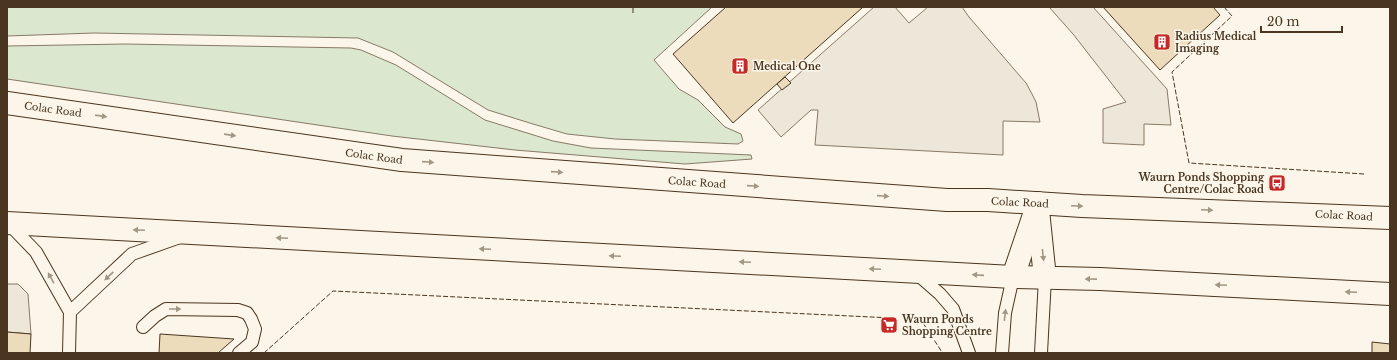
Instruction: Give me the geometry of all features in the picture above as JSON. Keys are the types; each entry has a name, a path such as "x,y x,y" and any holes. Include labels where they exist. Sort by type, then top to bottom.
{"highway":[{"name":"Colac Road","path":"7,103 402,160 947,200 988,200 1390,218"},
{"path":"1013,277 1038,203"},
{"path":"1038,203 1045,278"},
{"path":"8,224 1013,277 1100,279 1390,294"}],"lane":[{"path":"8,224 36,252 70,312 69,353"},
{"path":"70,312 132,254 192,233"},
{"path":"914,271 940,294 953,309 969,353"},
{"path":"1002,353 1005,313 1013,277"},
{"path":"1040,353 1045,278"},
{"path":"142,327 166,309 238,310 247,314 255,329 252,342 239,353"}],"green space":[{"path":"7,7 712,7 654,60 679,89 698,100 725,127 741,134 743,141 738,144 615,139 567,134 488,110 393,52 358,38 94,33 7,36"},
{"path":"125,44 351,48 361,50 396,65 485,120 553,141 591,148 751,155 752,159 685,164 515,150 392,136 7,79 7,46"}],"shaded area":[{"path":"874,7 895,7 909,23 928,7 962,7 1026,83 1036,102 1040,122 1003,121 1003,155 815,145 818,110 811,110 781,137 758,110"},
{"path":"1049,7 1093,7 1167,89 1171,125 1144,124 1144,145 1103,143 1103,109 1126,102 1073,34"},
{"path":"7,284 18,284 28,294 31,334 7,332"}],"building":[{"name":"Medical One","path":"726,7 863,7 733,123 673,54"},
{"name":"Radius Medical Imaging","path":"1103,7 1213,7 1220,15 1160,70"},
{"path":"785,77 791,83 782,90 777,84"},
{"path":"7,332 31,334 30,353 7,353"},
{"path":"160,334 234,339 218,353 159,353"},
{"path":"1372,342 1390,344 1390,353 1372,353"}],"fence":[{"path":"633,7 633,13"},
{"path":"1224,7 1232,16 1172,72 1189,163 1364,174"},
{"path":"264,353 333,291 892,318"},
{"path":"923,323 942,353"}],"place":[{"name":"Radius Medical Imaging","path":"1162,42"},
{"name":"Medical One","path":"740,66"},
{"name":"Waurn Ponds Shopping Centre/Colac Road","path":"1277,183"},
{"name":"Waurn Ponds Shopping Centre","path":"889,325"}]}
